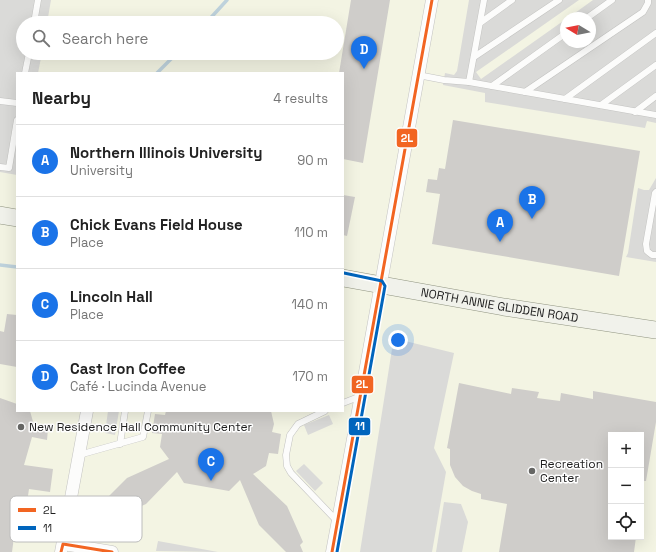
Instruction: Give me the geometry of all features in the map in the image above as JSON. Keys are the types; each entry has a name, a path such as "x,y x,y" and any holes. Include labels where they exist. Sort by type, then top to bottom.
{"main road":[{"path":"0,215 16,218"},
{"name":"NORTH ANNIE GLIDDEN ROAD","path":"344,278 380,286 504,307 656,330"}],"street":[{"path":"332,552 432,0"},
{"path":"72,496 87,412"},
{"path":"62,548 112,552"}],"lane":[{"path":"35,16 38,0"},
{"path":"469,82 484,0"},
{"path":"480,23 512,0"},
{"path":"474,57 559,0"},
{"path":"595,12 612,0"},
{"path":"525,92 643,12 648,0"},
{"path":"566,99 656,33"},
{"path":"492,86 560,37"},
{"path":"25,72 27,60"},
{"path":"600,106 656,65"},
{"path":"418,75 444,80 469,82 656,116"},
{"path":"635,112 656,96"},
{"path":"0,101 16,103"},
{"path":"0,166 8,168 16,125"},
{"path":"656,192 646,244 647,251 652,255 656,255"},
{"path":"344,403 361,396"},
{"path":"120,444 125,412"},
{"path":"79,455 143,437 148,412"},
{"path":"323,412 298,424 290,434 286,455 287,466 291,473 337,521"}],"shaded area":[{"path":"0,0 656,0 656,552 0,552"},
{"path":"0,0 51,0 48,16 16,16 16,60 41,60 38,72 16,72 16,175 0,172"},
{"path":"469,0 579,0 476,72 481,79 560,23 560,48 596,48 596,12 576,12 593,0 656,0 656,123 647,121 645,128 485,102 485,93 443,85 445,73 454,75 457,71"},
{"path":"656,178 656,262 626,257 628,253 638,188 649,190"},
{"path":"405,341 454,353 434,448 446,472 432,552 360,552 392,349 403,349"},
{"path":"108,412 119,412 115,435 105,433"},
{"path":"329,415 333,424 308,435 304,425"},
{"path":"304,464 323,483 315,491 296,471"},
{"path":"444,502 461,504 468,522 462,552 436,552"},
{"path":"158,541 218,552 156,551"}],"building":[{"path":"351,0 390,0 363,163 344,159 344,72 339,72 341,60 344,60 344,43"},
{"path":"453,120 640,151 619,276 432,244 440,194 426,192 428,179 437,180 439,168 445,169"},
{"path":"344,195 355,197 347,236 344,235"},
{"path":"7,314 16,315 16,367 0,364 0,331 4,332"},
{"name":"Recreation Center","path":"459,383 511,394 512,388 539,392 537,398 560,401 561,393 593,399 593,391 656,402 656,422 646,481 644,481 644,432 608,432 608,540 636,540 634,552 499,552 507,504 481,499 481,494 463,486 455,477 450,465 450,449 447,448"},
{"path":"0,398 16,404 16,412 30,412 34,425 48,429 47,440 32,437 24,465 53,469 50,492 29,489 28,496 10,496 10,542 13,542 12,552 0,552"},
{"path":"166,412 271,412 274,424 272,432 281,434 278,454 269,453 266,466 253,474 287,506 303,542 300,545 303,552 286,552 259,525 240,480 229,491 184,483 177,472 146,504 142,506 142,496 109,496 127,478 169,459 160,447 162,434 152,433 155,414 165,415"}],"waterway":[{"path":"212,16 227,0"},
{"path":"158,72 170,60"},
{"path":"0,265 16,267"}],"transit line":[{"name":"2L","path":"332,552 432,0"},
{"name":"11","path":"337,552 385,286 382,281 344,273"},
{"name":"2L","path":"61,552 63,544 112,552"}],"place":[{"name":"Cast Iron Coffee","path":"364,69"},
{"name":"Chick Evans Field House","path":"532,219"},
{"name":"Northern Illinois University","path":"500,242"},
{"name":"New Residence Hall Community Center","path":"21,427"},
{"name":"Recreation Center","path":"532,471"},
{"name":"Lincoln Hall","path":"211,481"}]}
